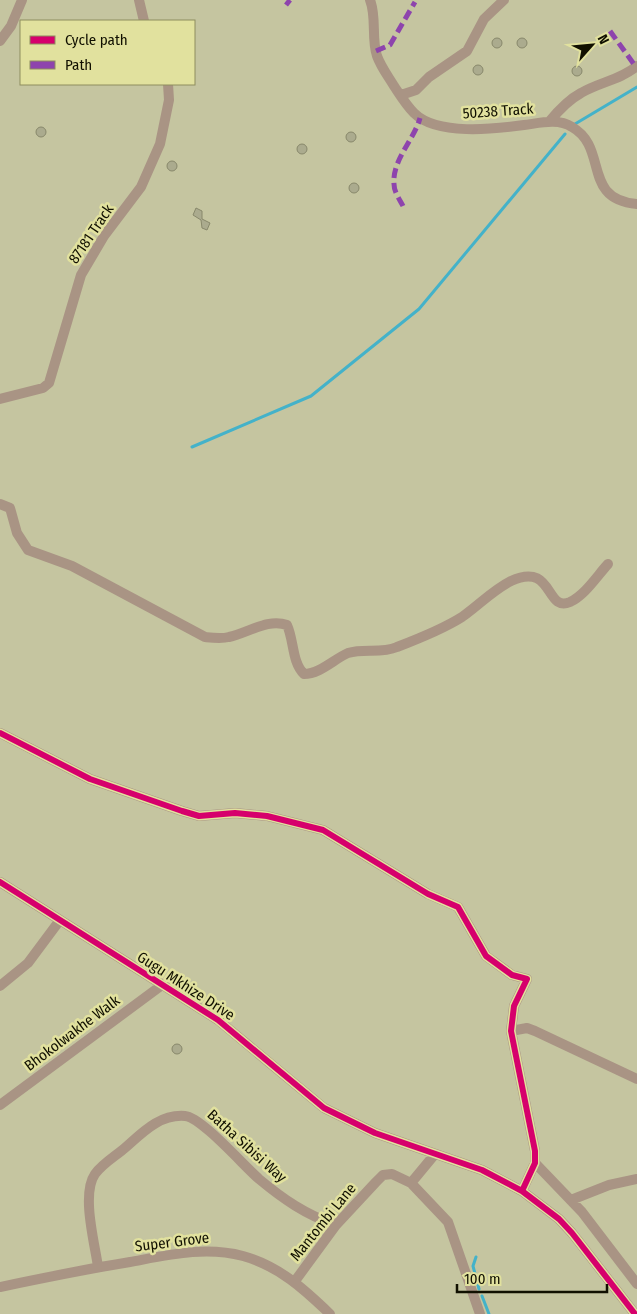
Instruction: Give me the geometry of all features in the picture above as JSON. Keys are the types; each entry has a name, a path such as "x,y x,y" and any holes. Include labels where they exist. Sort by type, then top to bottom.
{"street":[{"path":"0,41 12,26 22,0"},
{"path":"139,0 144,20"},
{"name":"50238 Track","path":"370,0 377,56 400,96 415,114 423,120 459,129 507,127 549,122 562,123 580,132 592,148 595,167 602,186 616,199 637,204"},
{"path":"400,96 416,90 429,76 467,51 484,19 504,0"},
{"path":"549,122 559,110 580,93 619,78 637,66"},
{"name":"87181 Track","path":"0,399 44,388 49,383 81,275 104,236 141,187 160,144 169,100 168,85"},
{"path":"0,504 10,508 17,533 28,550 72,566 205,637 218,639 230,637 276,623 287,626 294,644 298,666 304,674 314,672 353,652 379,652 396,647 460,618 487,596 521,577 530,575 538,578 555,600 562,603 570,602 586,589 608,564"},
{"path":"0,733 90,779 182,811 206,816 235,813 267,816 307,825 342,840 428,894 458,907 486,956 512,974 526,979 514,1006 511,1031 533,1137 536,1163 522,1191"},
{"name":"Gugu Mkhize Drive","path":"0,882 232,1030 285,1077 324,1108 375,1133 482,1170 522,1191 559,1219 636,1314"},
{"path":"0,986 28,963 60,920"},
{"name":"Bhokolwakhe Walk","path":"0,1105 162,985"},
{"path":"511,1031 527,1028 535,1030 637,1079"},
{"name":"Batha Sibisi Way","path":"98,1267 89,1195 91,1181 101,1167 136,1138 155,1123 171,1117 186,1116 197,1120 236,1158 293,1206 336,1225"},
{"path":"435,1154 411,1184 448,1222 480,1314"},
{"path":"536,1163 571,1200 637,1284"},
{"name":"Mantombi Lane","path":"295,1281 336,1225 383,1175 392,1174 411,1184"},
{"path":"571,1200 609,1185 637,1179"},
{"name":"Super Grove","path":"0,1287 184,1252 219,1251 260,1262 295,1281 330,1314"}],"building":[{"path":"495,38 499,38 502,43 501,47 495,48 492,45 492,41"},
{"path":"520,38 524,38 527,43 526,47 520,48 517,45 517,41"},
{"path":"476,65 480,65 483,70 482,74 476,75 473,72 473,68"},
{"path":"575,66 579,66 582,71 581,75 575,76 572,73 572,69"},
{"path":"39,127 43,127 46,132 45,136 39,137 36,134 36,130"},
{"path":"349,132 353,132 356,137 355,141 349,142 346,139 346,135"},
{"path":"300,144 304,144 307,149 306,153 300,154 297,151 297,147"},
{"path":"170,161 174,161 177,166 176,170 170,171 167,168 167,164"},
{"path":"352,183 356,183 359,188 358,192 352,193 349,190 349,186"},
{"path":"196,208 202,211 202,219 210,223 207,230 202,228 201,220 193,215"},
{"path":"175,1044 179,1044 182,1049 181,1053 175,1054 172,1051 172,1047"}],"waterway":[{"path":"575,124 637,87"},
{"path":"192,447 311,396 419,309 565,134"},
{"path":"476,1257 473,1266 479,1289"},
{"path":"482,1296 489,1314"}],"marked path":[{"path":"286,5 290,0"},
{"path":"376,51 390,45 415,2"},
{"path":"610,31 636,67"},
{"path":"403,206 395,190 394,175 400,158 420,118"}],"cycle path":[{"path":"0,733 90,779 182,811 199,816 235,813 267,816 323,830 428,894 458,907 486,956 512,975 527,979 514,1006 511,1031 535,1151 535,1163 522,1191"},
{"path":"0,882 218,1020 324,1108 375,1133 482,1170 522,1191 559,1219 572,1233 635,1314"}]}
